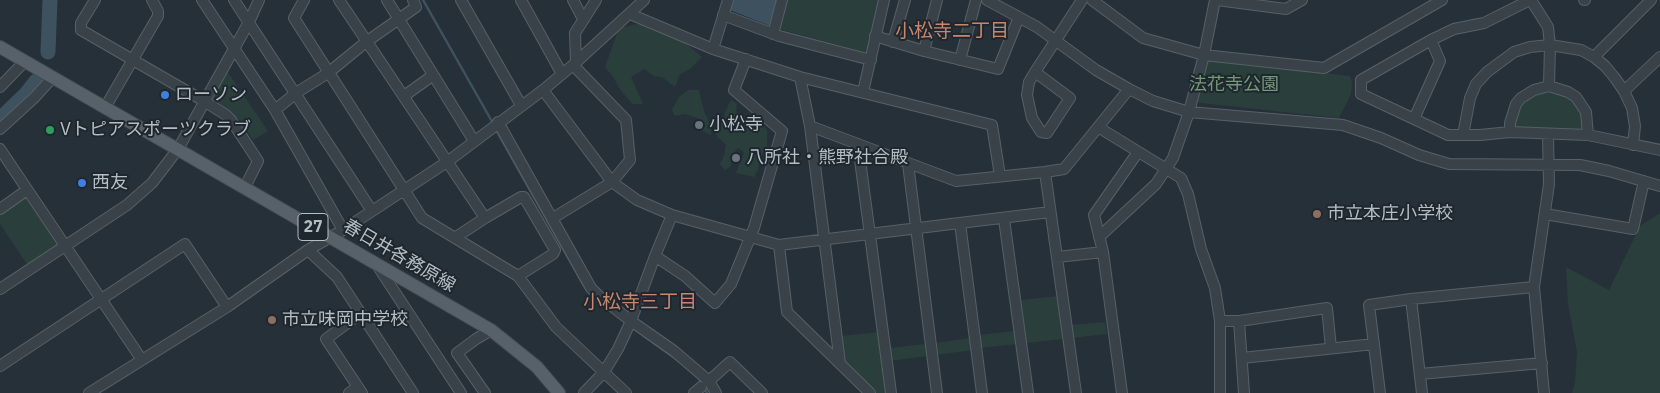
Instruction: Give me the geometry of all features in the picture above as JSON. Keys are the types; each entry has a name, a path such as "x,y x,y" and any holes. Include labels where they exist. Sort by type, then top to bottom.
{"main road":[{"name":"春日井各務原線","path":"0,47 106,106 491,330 537,367 559,393"}],"street":[{"path":"95,0 81,23 81,30 226,114 231,120 257,160 257,165 245,187"},
{"path":"106,106 158,16 158,9 152,0"},
{"path":"202,0 275,110 343,230"},
{"path":"234,0 372,211"},
{"path":"0,290 127,205 161,173 178,149 249,22 259,0"},
{"path":"304,0 294,18 422,218 518,276 556,327 626,393"},
{"path":"338,0 485,218"},
{"path":"387,0 432,76 474,141"},
{"path":"275,110 416,7 413,0"},
{"path":"461,0 521,105"},
{"path":"521,0 562,74"},
{"path":"573,0 583,19"},
{"path":"553,218 612,182 630,160 626,120 575,64 575,34 596,0"},
{"path":"89,393 227,307 308,250 343,230 448,162 575,64 644,0"},
{"path":"713,49 728,0"},
{"path":"773,34 782,0"},
{"path":"863,92 884,0"},
{"path":"893,42 905,0"},
{"path":"924,51 937,0"},
{"path":"960,60 976,0"},
{"path":"987,0 1056,40 1096,70 1128,89 1153,102 1189,112 1343,125 1381,138 1419,155 1449,164 1580,165 1609,171 1660,186"},
{"path":"1035,72 1070,98 1047,133 1041,132 1032,118 1027,95 1029,82 1035,72 1082,0"},
{"path":"1092,0 1143,38 1204,55 1324,68 1442,0"},
{"path":"1099,237 1156,184 1174,158 1189,112 1216,0 1286,9 1302,0"},
{"path":"1549,86 1550,45 1548,27 1531,0 1484,22 1454,29 1431,40 1361,80 1361,94 1448,135 1510,132 1588,134 1660,150"},
{"path":"1594,57 1651,0"},
{"path":"630,14 713,49 800,78 992,125 1000,176"},
{"path":"723,15 773,34 871,60"},
{"path":"875,36 924,51 998,69 1019,17"},
{"path":"1414,119 1440,60 1431,40"},
{"path":"1463,135 1470,98 1476,84 1487,72 1514,52 1530,47 1550,45 1581,50 1605,66 1624,91 1632,108 1635,126 1633,145"},
{"path":"1624,91 1660,57"},
{"path":"655,256 685,276 715,303 731,284 754,228 782,131 734,90 746,59"},
{"path":"0,87 25,62"},
{"path":"404,96 432,76"},
{"path":"0,129 35,97 53,77"},
{"path":"800,78 810,126 840,363"},
{"path":"1510,132 1510,123 1516,104 1521,98 1534,90 1549,86 1568,92 1576,97 1586,112 1588,134"},
{"path":"810,126 956,181 1045,172 1064,169 1128,89"},
{"path":"543,90 612,182 637,200 672,216 779,245 915,230 1050,212"},
{"path":"498,122 591,288 631,321 674,351 701,387 716,393"},
{"path":"1098,127 1181,178 1188,194 1201,249 1215,288 1220,321 1220,393"},
{"path":"1544,393 1534,287 1549,184 1548,134"},
{"path":"858,145 890,393"},
{"path":"0,149 142,360"},
{"path":"1122,393 1103,252 1094,215 1138,152"},
{"path":"908,164 937,393"},
{"path":"1045,172 1076,393"},
{"path":"1545,214 1633,228 1644,181"},
{"path":"0,209 27,190"},
{"path":"456,237 485,218 524,197 554,250 553,254 518,276"},
{"path":"584,393 604,372 618,349 631,321 672,216"},
{"path":"1004,219 1028,393"},
{"path":"960,223 982,393"},
{"path":"0,366 185,244 227,307"},
{"path":"779,245 787,312 870,393"},
{"path":"308,250 337,277 413,393"},
{"path":"1057,257 1103,252"},
{"path":"377,264 461,393"},
{"path":"1380,393 1369,305 1534,287"},
{"path":"1411,299 1422,393"},
{"path":"1220,321 1239,321 1327,308 1331,348"},
{"path":"349,393 360,390 326,339 361,313"},
{"path":"1239,321 1244,393"},
{"path":"485,393 457,353 491,330"},
{"path":"1242,358 1374,344"},
{"path":"701,387 730,362 762,393"},
{"path":"1420,374 1542,363"}],"green space":[{"path":"786,0 879,0 867,53 779,29"},
{"path":"642,23 679,38 702,57 690,69 680,74 675,87 662,77 654,76 644,69 631,77 643,104 632,104 605,67 619,28"},
{"name":"法花寺公園","path":"1208,59 1350,76 1352,82 1351,94 1339,118 1200,103 1197,100"},
{"path":"227,71 268,131 253,140 232,113 212,100"},
{"path":"688,90 699,90 704,111 711,126 711,135 703,131 703,122 697,118 685,114 675,116 672,110 679,97"},
{"path":"1549,90 1559,91 1580,106 1586,133 1512,130 1514,114 1529,96"},
{"path":"731,100 737,104 736,112 751,120 756,119 767,130 767,146 760,158 758,170 754,177 736,173 744,152 738,148 732,155 731,166 725,170 720,164 726,145 716,135 715,126 724,119"},
{"path":"27,194 62,245 29,267 0,224 0,212"},
{"path":"1660,213 1660,393 1572,393 1575,383 1577,352 1568,304 1566,267 1609,290 1640,226"},
{"path":"1058,296 1063,339 1027,343 1021,300"},
{"path":"1105,322 1107,334 1071,338 1070,325"},
{"path":"1015,331 1017,344 979,348 978,335"},
{"path":"878,332 887,393 875,393 846,365 842,336"},
{"path":"971,338 973,350 936,355 934,343"},
{"path":"926,344 927,356 890,361 889,348"}],"water":[{"path":"733,0 777,0 770,26 730,10"}],"waterway":[{"path":"48,52 50,0"},
{"path":"423,0 494,125"},
{"path":"0,119 26,94 36,81"},
{"path":"496,130 584,286 593,297 609,310"},
{"path":"644,336 680,362"},
{"path":"699,379 707,393"}],"place":[{"name":"ローソン","path":"165,95"},
{"name":"小松寺","path":"699,125"},
{"name":"Vトピアスポーツクラブ","path":"50,130"},
{"name":"八所社・熊野社合殿","path":"736,158"},
{"name":"西友","path":"82,183"},
{"name":"市立本庄小学校","path":"1317,214"},
{"name":"市立味岡中学校","path":"272,320"}],"district":[{"name":"小松寺二丁目","path":"952,32"},
{"name":"小松寺三丁目","path":"640,303"}]}
